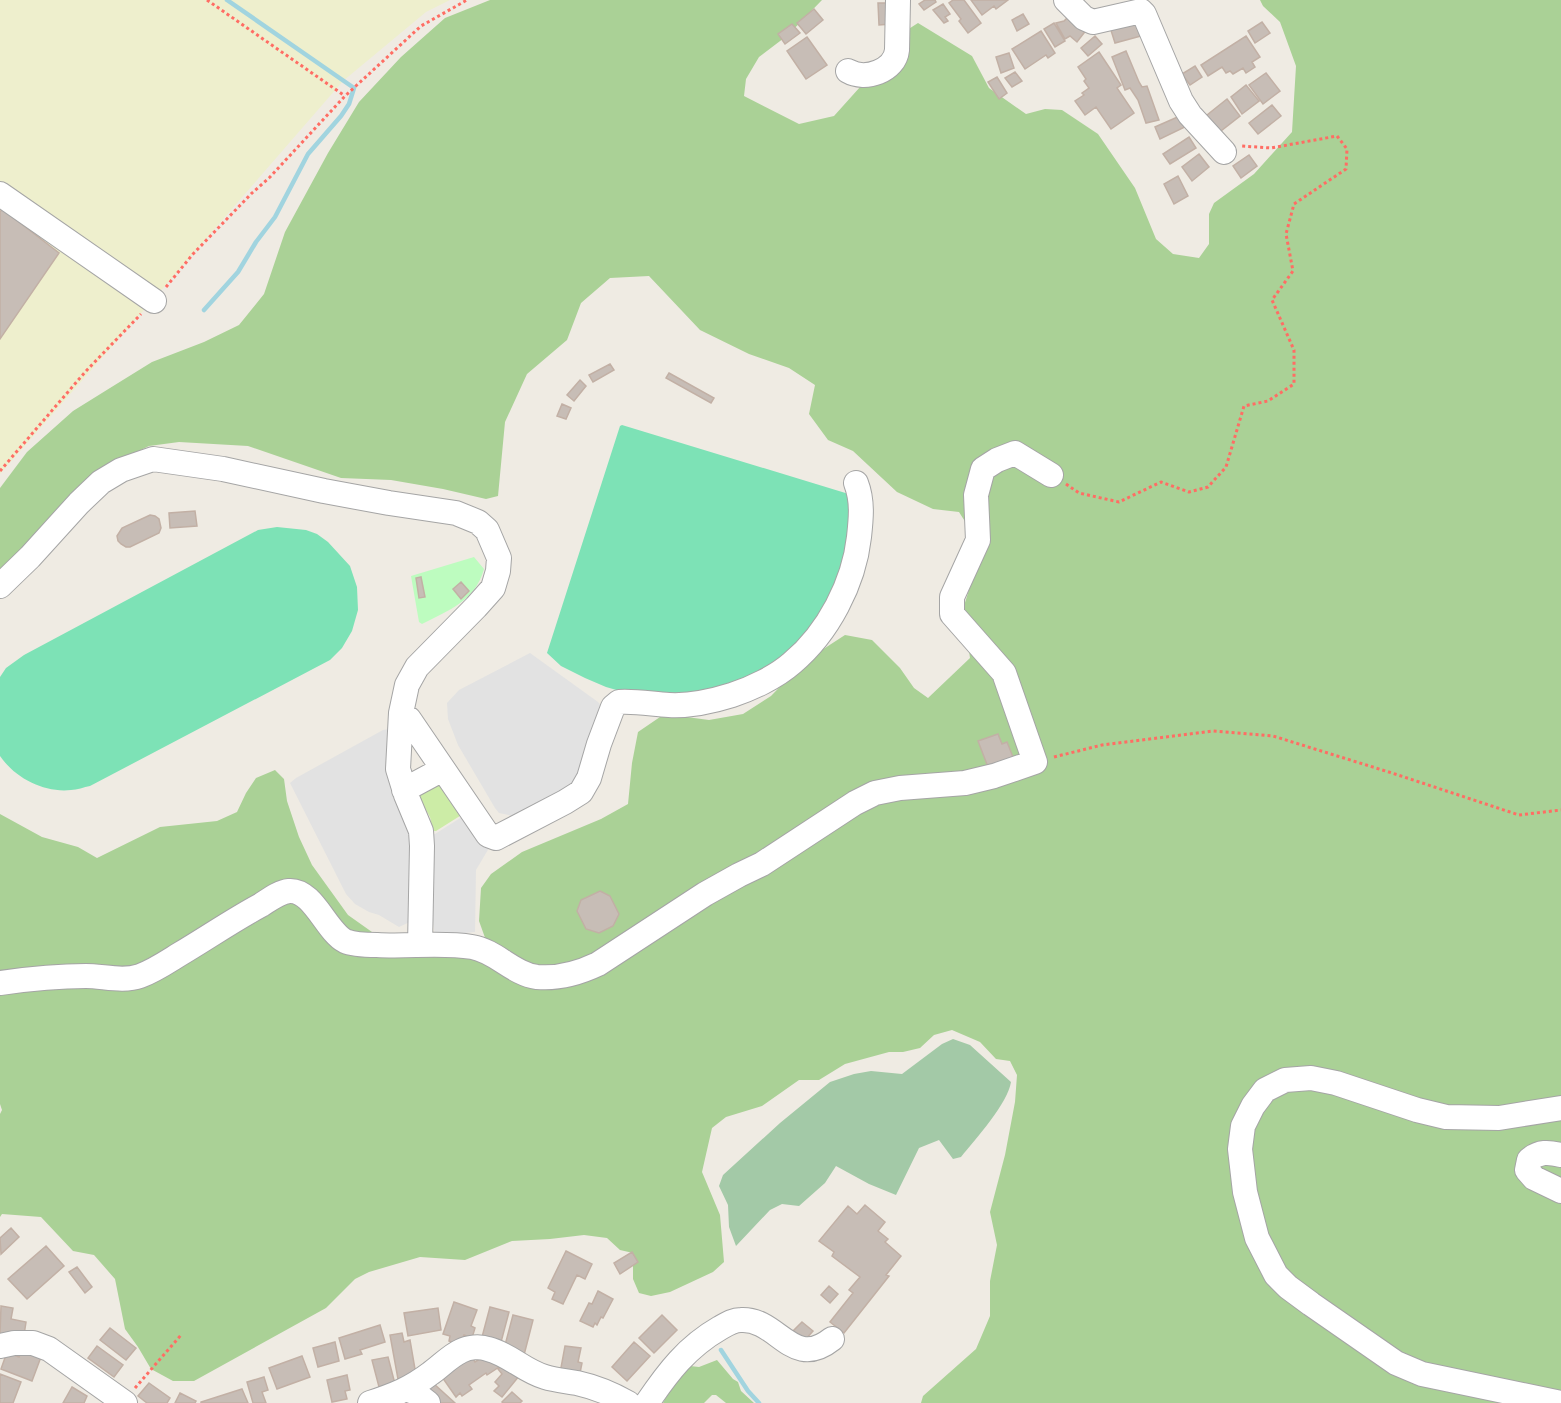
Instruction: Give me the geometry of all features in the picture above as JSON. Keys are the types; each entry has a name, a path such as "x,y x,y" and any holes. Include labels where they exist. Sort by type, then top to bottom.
{"street":[{"path":"848,71 854,75 864,76 882,71 894,62 897,50 898,0"},
{"path":"1066,0 1084,18 1093,22 1141,11 1181,101 1190,115 1224,152"},
{"path":"0,194 154,302"},
{"path":"0,983 61,976 123,979 139,976 157,968 279,894 290,891 304,895 340,938 349,942 394,946 470,947 488,952 520,972 534,977 548,978 581,972 598,964 705,894 762,864 855,803 875,793 900,788 965,783 1035,762 1004,673 952,614 952,597 978,540 976,495 983,469 1015,453 1051,475"},
{"path":"0,586 101,482 121,470 153,459 223,469 335,493 456,513 478,522 487,530 499,558 493,588 417,667 408,685 401,713 398,769 421,831 420,945"},
{"path":"401,713 409,719 488,835 496,838 581,792 589,778 614,706 619,702 633,701 671,705 696,703 732,695 771,678 792,663 817,637 834,613 851,576 858,549 861,519 860,493 856,483"},
{"path":"404,790 443,769"},
{"path":"1561,1108 1499,1118 1446,1117 1327,1081 1311,1078 1286,1080 1265,1090 1253,1106 1243,1126 1240,1149 1245,1192 1257,1238 1276,1275 1296,1293 1396,1363 1422,1374 1561,1403"},
{"path":"1561,1155 1549,1152 1538,1154 1528,1160 1527,1170 1534,1178 1561,1191"},
{"path":"647,1403 685,1353 732,1321 754,1321 796,1347 810,1351 824,1346 832,1339"},
{"path":"0,1346 33,1343 50,1350 124,1402"},
{"path":"370,1403 399,1393 433,1372 462,1350 475,1348 487,1348 505,1356 524,1369 545,1377 599,1390 628,1403"},
{"path":"406,1389 428,1403"}],"path":[{"path":"207,0 345,96"},
{"path":"0,471 86,370 154,302 193,254 270,177 345,96 421,26 467,0"},
{"path":"1051,475 1079,493 1119,502 1161,482 1189,492 1208,487 1226,467 1244,406 1268,401 1294,384 1294,350 1272,300 1293,271 1286,234 1294,204 1346,169 1347,149 1337,136 1271,148 1232,146 1224,152"},
{"path":"1035,762 1102,745 1213,731 1273,736 1519,815 1561,810"},
{"path":"124,1402 181,1335"}],"green space":[{"path":"0,0 450,0 426,12 343,81 0,474"},
{"path":"490,0 822,0 788,35 759,57 746,79 744,96 799,124 834,116 878,67 893,39 918,23 972,56 989,88 1026,114 1045,109 1062,110 1098,134 1135,188 1156,239 1173,254 1199,258 1209,244 1209,214 1214,203 1254,174 1292,132 1296,66 1280,22 1263,6 1260,0 1561,0 1561,1403 921,1403 923,1396 976,1349 990,1316 990,1281 997,1245 990,1212 1005,1155 1015,1102 1017,1075 1010,1061 996,1059 980,1042 952,1030 934,1035 920,1048 889,1052 845,1064 819,1080 799,1080 762,1106 726,1117 712,1128 702,1172 720,1215 724,1262 713,1272 670,1292 651,1296 639,1293 633,1279 633,1253 620,1250 607,1238 584,1235 512,1241 465,1260 420,1257 369,1272 355,1279 326,1308 194,1381 173,1381 151,1369 125,1329 115,1279 94,1255 73,1251 41,1217 2,1214 0,1217 0,1114 2,1110 0,1104 0,814 42,837 78,847 97,858 160,827 217,821 237,812 256,778 275,770 284,779 287,801 299,837 312,865 348,915 372,932 488,946 479,921 481,888 491,874 522,852 601,819 628,804 638,732 660,717 679,716 709,720 743,714 771,696 805,661 845,635 872,640 900,668 914,688 928,698 970,658 963,609 974,574 973,534 959,512 933,509 897,492 853,451 828,440 809,414 815,385 789,368 749,354 700,330 649,276 610,278 581,303 567,340 527,374 505,422 498,496 486,499 391,480 341,478 248,446 179,442 149,446 114,463 0,569 0,488 27,452 73,411 152,362 204,342 239,325 264,294 285,232 359,102 401,57 445,18"},
{"path":"622,425 852,495 843,575 804,640 766,671 716,693 634,695 585,678 561,666 547,653"},
{"path":"277,527 306,530 317,534 328,542 350,566 357,587 358,610 352,631 342,648 330,660 90,786 73,790 51,789 22,777 6,764 0,756 0,677 6,668 24,655 258,530"},
{"path":"474,557 484,569 480,580 468,597 422,624 419,622 411,576"},
{"path":"437,779 463,814 433,831 430,817 418,796 419,791"},
{"path":"953,1039 970,1045 1011,1082 1009,1091 998,1110 961,1157 953,1159 939,1140 919,1148 896,1195 869,1184 836,1166 825,1183 799,1206 782,1204 770,1210 736,1246 729,1227 728,1205 719,1186 723,1175 780,1123 830,1082 871,1071 902,1074 942,1044"},
{"path":"717,1360 738,1382 741,1391 754,1403 726,1403 716,1395 712,1395 704,1403 663,1403 679,1374 690,1366 699,1367"}],"shaded area":[{"path":"530,653 598,702 604,709 575,785 513,816 499,813 495,808 458,745 448,719 447,703 459,690"},
{"path":"389,729 416,835 435,834 465,815 489,848 476,870 475,932 435,936 433,922 430,918 416,919 399,927 355,904 346,894 290,783 383,730"}],"building":[{"path":"925,0 936,2 924,10 919,4"},
{"path":"953,0 964,0 981,23 968,33 949,3"},
{"path":"971,0 1008,0 982,15"},
{"path":"878,3 890,3 891,24 879,25"},
{"path":"943,4 950,14 945,17 948,21 944,23 933,10"},
{"path":"814,9 823,20 806,34 797,23"},
{"path":"1023,14 1029,24 1017,31 1012,20"},
{"path":"1070,15 1087,29 1077,42 1070,36 1065,39 1056,23 1064,21"},
{"path":"1136,20 1141,36 1115,43 1110,27"},
{"path":"1262,22 1270,33 1255,43 1248,31"},
{"path":"1054,23 1065,41 1055,47 1044,29"},
{"path":"792,24 800,33 785,44 778,34"},
{"path":"1041,31 1055,53 1048,58 1046,55 1025,69 1012,49"},
{"path":"1095,36 1102,44 1088,56 1081,48"},
{"path":"1246,36 1260,57 1252,62 1255,67 1246,73 1243,68 1233,74 1230,71 1226,73 1222,67 1208,76 1201,65"},
{"path":"807,37 827,65 806,79 787,51"},
{"path":"1126,51 1142,87 1147,86 1159,120 1146,123 1138,100 1130,88 1125,90 1112,57"},
{"path":"1099,52 1121,85 1117,88 1134,113 1111,129 1096,107 1085,115 1075,101 1089,88 1078,67"},
{"path":"1009,53 1014,68 1001,73 996,57"},
{"path":"1195,66 1202,77 1190,85 1182,74"},
{"path":"1015,72 1022,81 1012,87 1005,78"},
{"path":"1266,73 1280,91 1263,104 1249,85"},
{"path":"997,77 1007,93 999,99 988,82"},
{"path":"1246,85 1259,101 1242,114 1231,97"},
{"path":"1227,99 1240,116 1217,134 1202,119"},
{"path":"1272,105 1281,116 1258,134 1249,123"},
{"path":"1182,115 1187,126 1160,139 1155,127"},
{"path":"1189,137 1196,148 1170,164 1163,154"},
{"path":"1199,154 1209,167 1192,181 1182,167"},
{"path":"1249,155 1257,166 1241,178 1233,166"},
{"path":"1178,176 1188,196 1174,204 1164,184"},
{"path":"2,209 59,253 0,339 0,212"},
{"path":"610,364 614,370 593,382 589,375"},
{"path":"669,373 714,398 711,403 666,378"},
{"path":"580,380 586,386 574,401 567,395"},
{"path":"562,404 571,408 566,419 557,416"},
{"path":"195,511 197,526 170,528 169,513"},
{"path":"150,515 159,519 161,528 159,533 130,547 118,541 117,536 122,528"},
{"path":"421,577 425,597 419,598 416,578"},
{"path":"461,582 469,591 461,599 453,589"},
{"path":"998,734 1002,744 1007,742 1013,757 988,767 978,741"},
{"path":"600,891 610,896 619,914 613,926 599,933 586,929 577,911 581,900"},
{"path":"865,1205 885,1222 878,1231 888,1239 885,1242 901,1256 886,1275 889,1276 844,1333 830,1322 853,1293 849,1290 860,1277 832,1256 834,1252 819,1241 848,1206 857,1214"},
{"path":"11,1228 19,1237 1,1254 0,1238"},
{"path":"46,1246 64,1266 27,1299 8,1279"},
{"path":"566,1251 592,1264 585,1279 577,1275 563,1304 552,1299 555,1292 548,1288"},
{"path":"632,1252 638,1262 620,1274 614,1263"},
{"path":"77,1267 92,1287 85,1293 69,1272"},
{"path":"829,1286 838,1294 830,1303 821,1295"},
{"path":"598,1291 613,1299 603,1318 601,1317 597,1325 595,1323 593,1327 580,1321"},
{"path":"454,1302 477,1310 471,1326 475,1328 472,1338 464,1335 460,1345 449,1341 450,1336 443,1334"},
{"path":"1,1306 13,1308 11,1319 26,1322 24,1335 0,1334"},
{"path":"490,1307 509,1312 500,1346 482,1337"},
{"path":"438,1308 441,1330 408,1336 404,1313"},
{"path":"513,1315 533,1320 524,1355 504,1349"},
{"path":"662,1315 677,1330 654,1353 639,1338"},
{"path":"802,1322 813,1331 804,1341 793,1331"},
{"path":"380,1325 385,1342 360,1350 362,1354 345,1359 339,1338"},
{"path":"110,1328 136,1348 126,1360 100,1340"},
{"path":"402,1333 404,1342 410,1340 416,1375 398,1379 390,1335"},
{"path":"335,1342 339,1361 318,1367 313,1348"},
{"path":"634,1342 650,1356 627,1381 612,1367"},
{"path":"97,1346 123,1365 114,1377 88,1358"},
{"path":"565,1346 581,1348 578,1362 582,1363 580,1373 560,1373"},
{"path":"22,1350 41,1357 32,1381 1,1369 7,1352 19,1357"},
{"path":"486,1355 492,1357 499,1367 469,1385 472,1389 462,1396 460,1393 456,1397 442,1377 472,1357 475,1362"},
{"path":"302,1356 310,1377 277,1389 269,1368"},
{"path":"388,1357 395,1384 379,1387 372,1360"},
{"path":"505,1364 519,1376 502,1397 494,1391 499,1386 495,1382 502,1374 498,1369"},
{"path":"0,1374 21,1382 13,1403 0,1403"},
{"path":"347,1375 350,1390 345,1391 347,1399 332,1402 327,1380"},
{"path":"264,1377 268,1390 262,1392 266,1403 253,1403 247,1382"},
{"path":"149,1383 170,1398 167,1403 147,1403 138,1396"},
{"path":"433,1383 455,1403 440,1403 426,1390"},
{"path":"72,1387 87,1396 84,1403 63,1403"},
{"path":"242,1389 248,1403 201,1403 201,1402"},
{"path":"512,1392 522,1401 503,1403 502,1402"},
{"path":"180,1393 196,1401 195,1403 175,1403"}],"waterway":[{"path":"204,310 238,272 256,242 275,217 308,154 349,104 354,88 227,0"},
{"path":"721,1350 748,1391 759,1403"}]}
